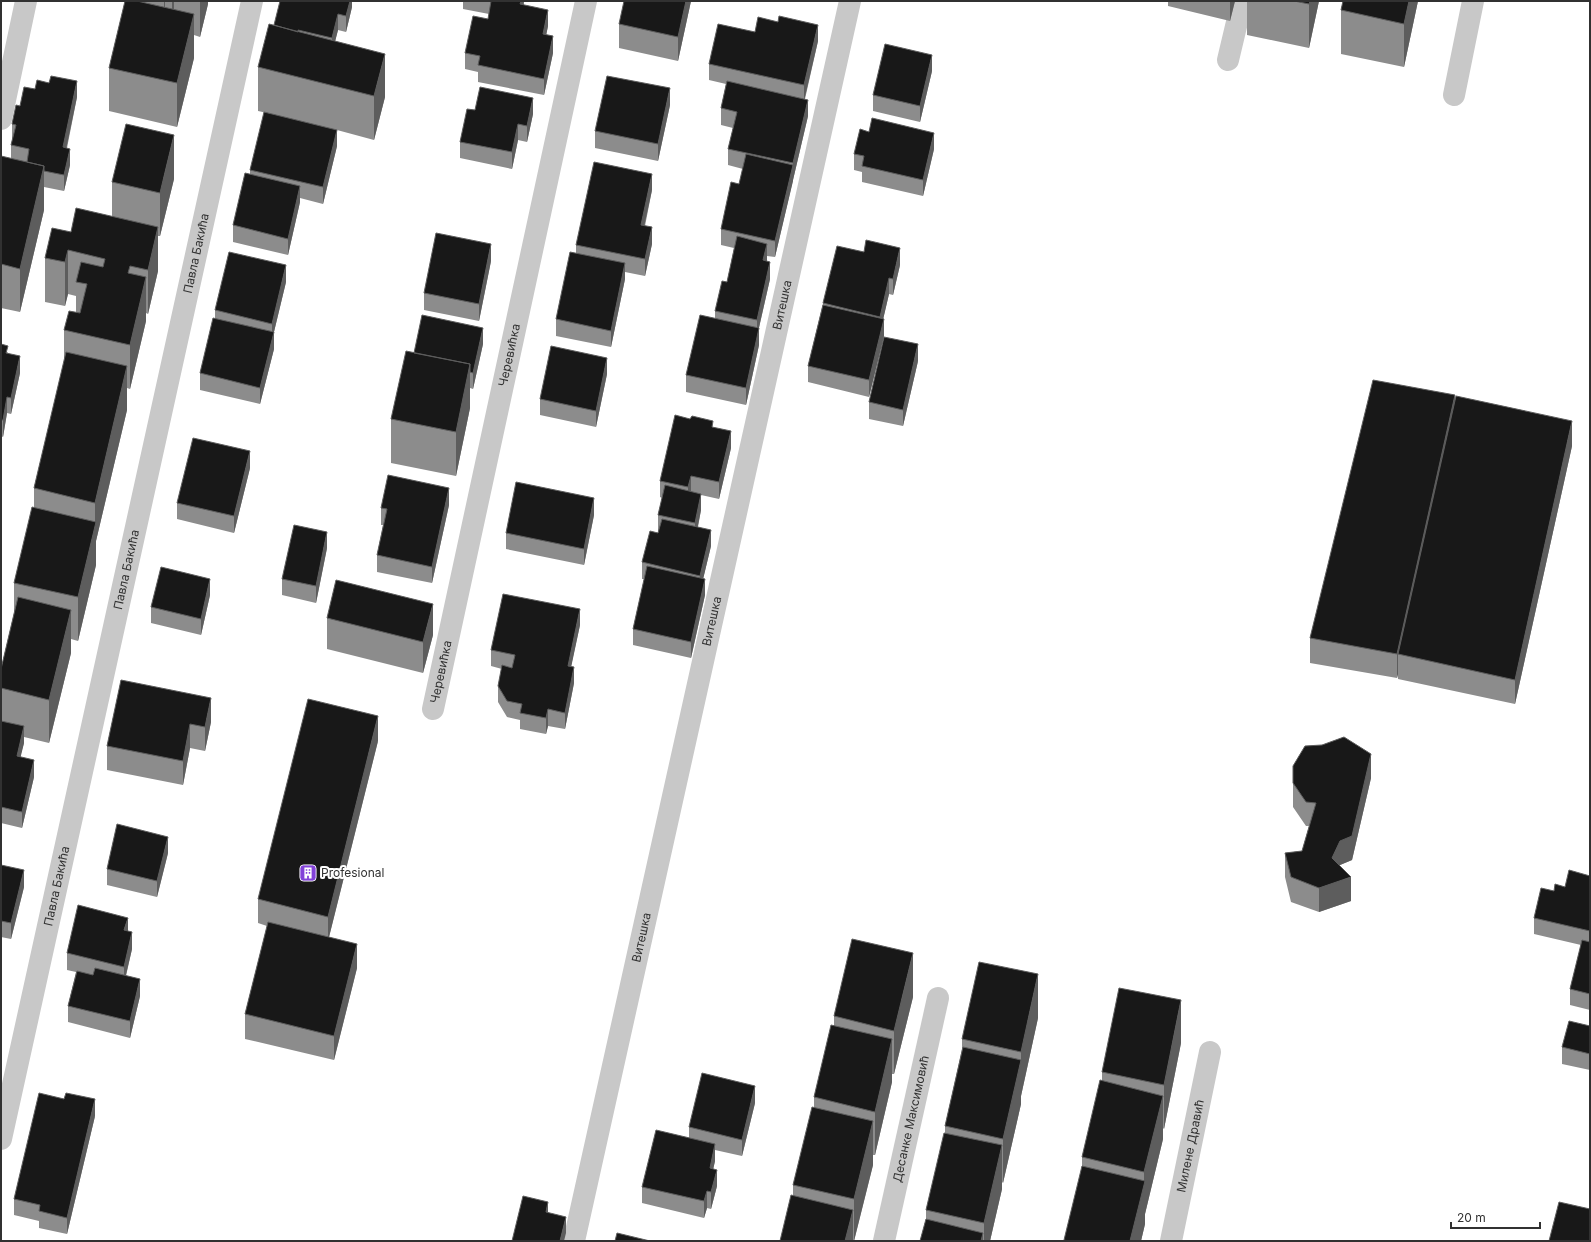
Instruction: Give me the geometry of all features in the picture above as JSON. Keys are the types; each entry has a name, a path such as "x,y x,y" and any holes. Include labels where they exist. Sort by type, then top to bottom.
{"street":[{"path":"1,120 26,1"},
{"name":"Павла Бакића","path":"1,1139 252,1"},
{"name":"Черевићка","path":"433,709 586,1"},
{"name":"Витешка","path":"574,1241 850,1"},
{"path":"1228,60 1242,1"},
{"path":"1454,95 1473,1"},
{"name":"Десанке Максимовић","path":"884,1241 938,998"},
{"name":"Милене Дравић","path":"1171,1241 1210,1052"}],"building":[{"path":"125,1 137,1 194,14 177,83 109,68"},
{"path":"280,1 350,1 346,16 338,14 332,38 298,30 298,32 274,25"},
{"path":"491,1 521,1 520,4 548,10 543,34 553,36 544,79 478,65 480,56 465,53 473,16 488,19"},
{"path":"624,1 686,1 678,37 619,24"},
{"path":"1294,1 1310,1 1309,4"},
{"path":"1343,1 1409,1 1404,24 1341,10"},
{"path":"779,16 818,25 804,85 709,64 718,24 755,32 758,17 778,22"},
{"path":"269,24 385,54 374,96 258,67"},
{"path":"885,44 932,55 920,106 873,95"},
{"path":"51,76 77,81 63,147 70,149 64,175 44,171 44,166 27,162 29,149 11,145 16,125 12,124 16,105 20,106 24,87 35,89 37,80 49,83"},
{"path":"607,76 670,88 658,144 595,131"},
{"path":"727,81 808,100 793,163 728,149 737,112 721,108"},
{"path":"480,87 533,98 527,126 518,124 512,152 460,142 467,109 475,110"},
{"path":"264,112 337,130 323,187 250,170"},
{"path":"872,118 934,133 923,180 862,166 864,156 854,154 860,129 869,132"},
{"path":"126,124 174,135 160,193 112,182"},
{"path":"746,154 793,165 775,241 721,229 731,182 739,184"},
{"path":"1,156 44,166 20,269 1,264"},
{"path":"594,162 652,174 641,225 652,227 645,259 576,245"},
{"path":"245,173 300,186 288,239 233,225"},
{"path":"76,208 158,227 148,270 130,266 128,273 146,277 130,345 64,330 69,311 80,313 87,284 76,282 81,262 103,267 105,259 68,250 65,262 45,258 52,228 71,232"},
{"path":"436,233 491,244 479,304 424,293"},
{"path":"737,236 767,244 763,260 770,262 757,320 715,311 722,281 727,282"},
{"path":"866,240 900,248 893,279 889,278 880,317 823,303 837,246 864,252"},
{"path":"229,252 286,265 272,324 215,310"},
{"path":"570,252 625,263 611,331 556,319"},
{"path":"823,305 884,319 869,380 808,366"},
{"path":"422,315 483,328 473,373 470,372 470,364 414,353"},
{"path":"700,315 759,328 746,388 686,375"},
{"path":"213,318 274,332 260,388 200,373"},
{"path":"884,337 918,344 903,410 869,402"},
{"path":"1,344 8,346 6,353 20,356 11,398 7,397 3,420 1,420"},
{"path":"551,346 607,358 596,411 540,399"},
{"path":"406,351 470,364 456,432 391,419"},
{"path":"66,352 127,366 95,503 34,488"},
{"path":"1373,380 1455,395 1397,654 1310,638"},
{"path":"1456,396 1572,421 1515,680 1398,654"},
{"path":"675,415 690,419 692,416 713,421 712,427 731,431 719,482 691,476 688,487 660,481"},
{"path":"193,438 250,451 234,516 177,503"},
{"path":"388,475 449,488 432,567 377,555 387,509 381,508"},
{"path":"516,482 594,498 584,549 506,533"},
{"path":"665,485 701,494 695,523 658,515"},
{"path":"32,507 96,522 78,597 14,583"},
{"path":"662,519 711,530 700,576 642,562 650,531 658,533"},
{"path":"294,525 327,532 316,586 282,579"},
{"path":"647,566 705,579 691,642 633,629"},
{"path":"161,567 210,579 201,619 151,607"},
{"path":"336,580 433,604 423,642 327,618"},
{"path":"503,594 580,609 568,666 574,667 565,713 548,709 546,718 520,713 522,704 507,701 498,686 502,665 512,668 515,655 491,650"},
{"path":"18,597 71,610 49,700 1,688 1,669"},
{"path":"121,680 211,698 205,727 190,724 183,761 107,746"},
{"name":"Profesional","path":"308,699 378,716 328,917 258,899"},
{"path":"1,721 24,726 17,756 34,760 22,812 1,807"},
{"path":"1344,737 1371,754 1352,836 1340,841 1332,858 1351,877 1319,888 1291,877 1285,853 1302,851 1316,803 1306,802 1293,783 1293,766 1305,746 1322,745"},
{"path":"117,824 168,837 157,881 107,869"},
{"path":"1,865 24,870 11,923 1,921"},
{"path":"1569,870 1590,876 1590,931 1534,918 1541,888 1554,891 1555,884 1565,887"},
{"path":"78,905 128,918 124,930 132,932 124,967 67,953"},
{"path":"268,922 357,944 334,1036 245,1014"},
{"path":"852,939 913,953 894,1031 834,1016"},
{"path":"1582,940 1590,942 1590,994 1570,989"},
{"path":"979,962 1038,974 1021,1052 962,1039"},
{"path":"95,968 140,979 130,1021 68,1006 77,971 93,975"},
{"path":"1119,988 1181,1000 1164,1085 1102,1072"},
{"path":"1569,1021 1590,1026 1590,1054 1562,1047"},
{"path":"831,1025 892,1039 875,1112 814,1097"},
{"path":"963,1047 1021,1060 1003,1139 945,1126"},
{"path":"702,1073 755,1086 742,1140 689,1127"},
{"path":"1100,1080 1163,1096 1144,1172 1082,1157"},
{"path":"39,1093 64,1099 66,1093 95,1099 67,1218 39,1211 40,1205 14,1199"},
{"path":"812,1107 873,1121 854,1199 793,1185"},
{"path":"656,1130 715,1144 710,1168 717,1170 711,1192 707,1191 704,1201 642,1187"},
{"path":"944,1133 1002,1145 984,1223 926,1210"},
{"path":"1082,1166 1145,1181 1130,1241 1064,1240"},
{"path":"791,1195 853,1210 845,1241 780,1241"},
{"path":"523,1196 548,1202 546,1212 566,1217 560,1241 512,1241"},
{"path":"1559,1202 1590,1209 1590,1241 1549,1241"},
{"path":"926,1219 983,1233 981,1241 920,1241"},
{"path":"617,1233 650,1241 615,1241"}],"place":[{"name":"Profesional","path":"308,873"}]}
